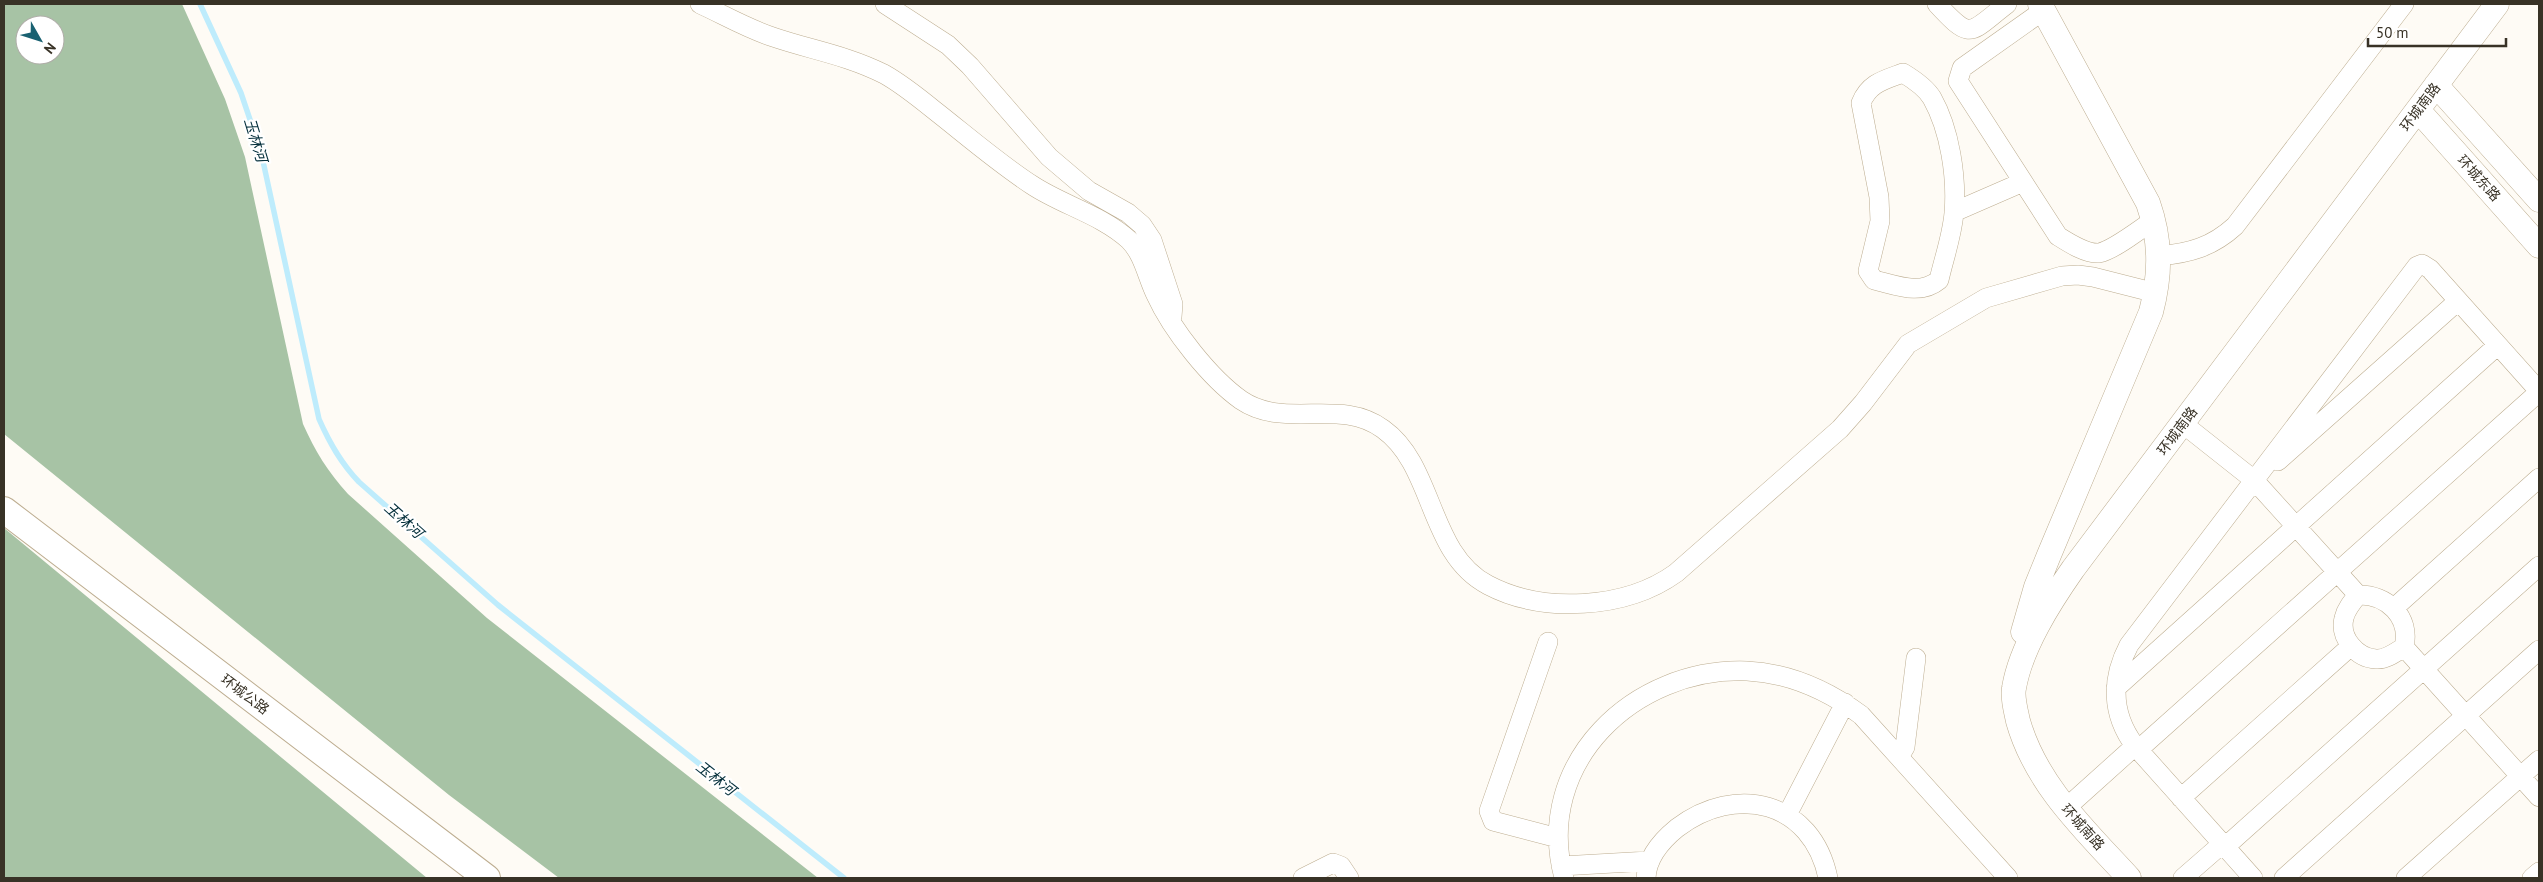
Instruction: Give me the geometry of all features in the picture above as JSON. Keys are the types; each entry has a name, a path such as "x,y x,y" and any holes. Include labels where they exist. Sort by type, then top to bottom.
{"highway":[{"name":"环城公路","path":"4,510 487,878"}],"main road":[{"name":"环城南路","path":"2129,878 2052,791 2030,754 2016,711 2014,688 2038,625 2073,569 2498,4"},
{"path":"2014,688 2018,654 2026,620 2049,555 2151,312 2156,293 2159,256 2154,220 2140,187 2042,7"},
{"path":"2436,85 2539,200"},
{"name":"环城东路","path":"2418,110 2539,246"},
{"path":"2049,555 2050,565 2056,572 2065,574 2073,569"}],"street":[{"path":"700,4 766,35 838,55 899,83 1033,186 1111,228 1130,242 1138,251 1156,295 1170,320 1198,356 1228,389 1256,408 1279,414 1349,414 1372,422 1393,437 1408,458 1452,550 1464,567 1482,582 1520,597 1582,603 1602,602 1641,593 1660,585 1840,429 1864,403 1908,344 1971,306 1999,293 2062,276 2093,276 2156,293"},
{"path":"885,4 948,45 970,66 1049,157 1089,191 1128,213 1142,225 1152,240 1173,304 1174,313 1170,320"},
{"path":"1937,4 1957,26 1964,30 1973,30 2007,4"},
{"path":"2159,256 2182,254 2204,248 2236,226 2404,4"},
{"path":"1932,97 1958,81 1962,68 2042,7"},
{"path":"1903,74 1913,78 1932,97 1947,135 1954,182 1954,212 1939,280 1930,288 1916,290 1874,280 1868,271 1880,220 1879,197 1861,103 1865,92 1875,83 1903,74"},
{"path":"1958,81 2058,236 2075,246 2098,253 2109,249 2154,220"},
{"path":"1954,212 2023,182"},
{"path":"2066,808 2137,748 2337,572 2538,389 2426,266 2422,264 2417,266 2129,645 2118,671 2116,688 2117,714 2122,726 2137,748 2253,878"},
{"path":"2255,481 2458,301"},
{"path":"2116,688 2498,346"},
{"path":"2182,424 2255,481 2358,595 2378,597 2394,608 2405,626 2407,636 2404,647 2392,655 2377,660 2362,656 2351,646 2344,634 2343,620 2349,606 2358,595"},
{"path":"2394,608 2539,478"},
{"path":"2183,878 2424,669 2539,566"},
{"path":"1548,642 1489,812 1493,821 1558,838"},
{"path":"2181,798 2351,646"},
{"path":"2404,647 2539,797"},
{"path":"2284,878 2539,650"},
{"path":"1899,756 1905,747 1916,658"},
{"path":"1828,878 1815,844 1803,828 1787,815 1758,804 1739,803 1717,807 1694,817 1673,832 1659,845 1648,870 1562,872 1558,838 1559,812 1564,793 1580,757 1605,726 1620,712 1657,690 1701,675 1747,671 1790,678 1809,684 1845,703 1861,715 2008,878"},
{"path":"1787,815 1845,703"},
{"path":"2406,878 2539,760"},
{"path":"1303,878 1333,863 1341,866 1349,878"},
{"path":"2532,878 2539,872"}],"green space":[{"path":"4,4 182,4 225,99 245,157 303,424 328,469 348,494 487,618 818,878 559,878 449,795 4,434"},
{"path":"4,528 427,878 4,878"}],"waterway":[{"name":"玉林河","path":"200,4 241,93 261,152 319,419 341,460 359,482 498,605 844,878"}]}
